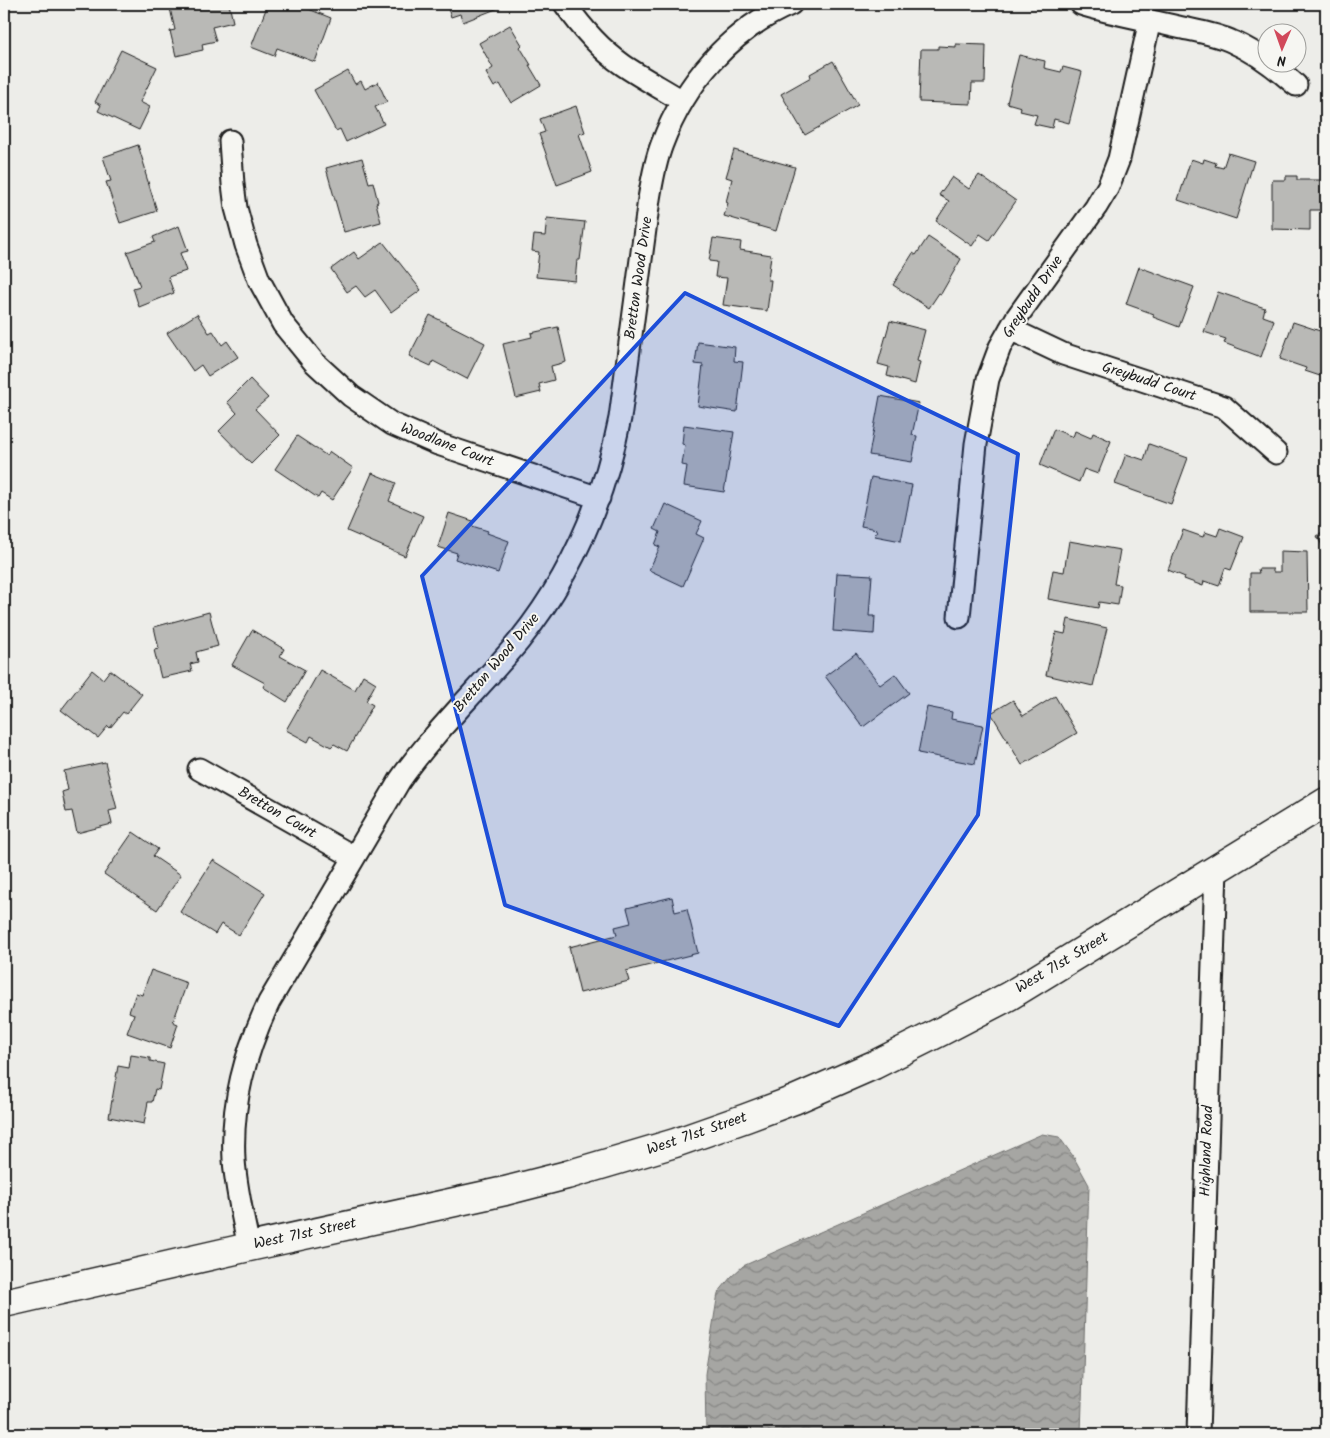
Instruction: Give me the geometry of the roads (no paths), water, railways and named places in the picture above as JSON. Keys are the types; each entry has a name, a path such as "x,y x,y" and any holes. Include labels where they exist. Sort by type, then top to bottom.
{"main road":[{"name":"West 71st Street","path":"4,1303 505,1191 675,1144 786,1103 874,1065 1009,996 1326,802"}],"street":[{"path":"565,4 593,39 622,64 682,102"},
{"name":"Bretton Wood Drive","path":"249,1247 239,1197 234,1148 238,1098 246,1060 258,1026 269,1002 391,794 410,766 512,649 542,609 574,556 599,498 620,418 653,178 662,145 682,102 701,74 720,52 755,23 780,8 791,4"},
{"path":"1081,4 1113,13 1206,33 1234,42 1272,66 1296,86"},
{"name":"Greybudd Drive","path":"959,617 976,444 985,393 994,361 1010,329 1108,187 1119,159 1150,20"},
{"name":"Woodlane Court","path":"230,141 236,208 246,245 259,280 283,324 306,353 323,370 351,396 392,424 438,444 599,498"},
{"name":"Greybudd Court","path":"1010,329 1063,354 1224,407 1276,453"},
{"name":"Bretton Court","path":"199,769 354,857"},
{"name":"Highland Road","path":"1198,1434 1216,868"}],"water":[{"path":"1042,1134 1059,1137 1073,1156 1089,1185 1081,1434 706,1434 705,1374 718,1293 743,1266"}]}
